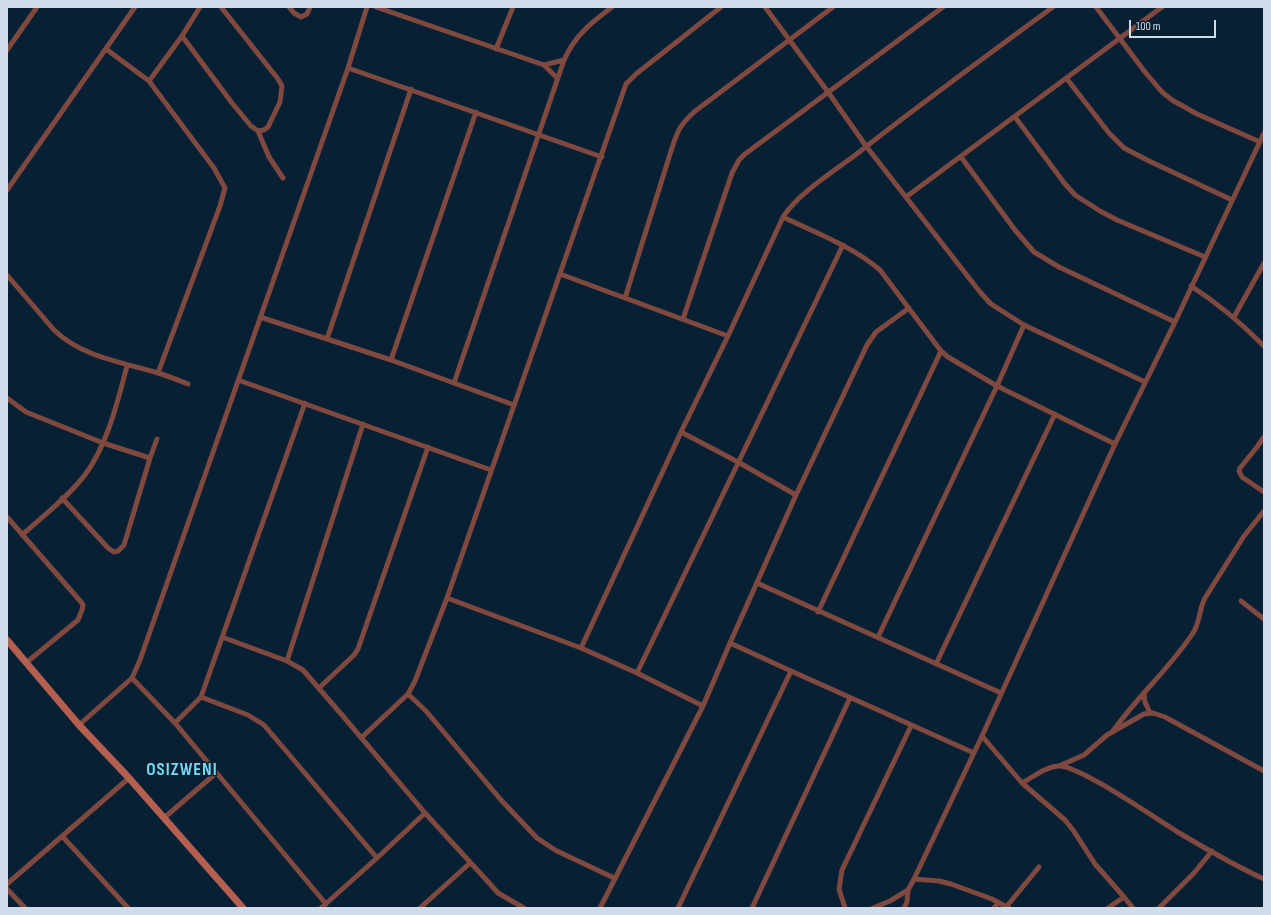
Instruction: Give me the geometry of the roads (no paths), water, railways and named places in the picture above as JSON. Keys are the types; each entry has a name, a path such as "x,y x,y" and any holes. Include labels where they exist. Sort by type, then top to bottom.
{"street":[{"path":"7,50 38,7"},
{"path":"7,190 135,7"},
{"path":"150,81 182,36 200,7"},
{"path":"221,7 282,86 280,102 268,127 264,130 258,131"},
{"path":"289,7 294,13 301,17 307,14 310,7"},
{"path":"79,725 132,678 140,660 348,68 367,7"},
{"path":"376,7 544,65 557,78"},
{"path":"496,49 513,7"},
{"path":"454,383 564,60 577,37 592,22 612,7"},
{"path":"361,738 408,694 415,681 447,598 602,157 626,84 636,74 721,7"},
{"path":"765,7 866,146 991,304 1024,325 1145,382"},
{"path":"625,298 674,140 682,124 694,112 833,7"},
{"path":"683,319 732,173 739,160 943,7"},
{"path":"581,648 680,432 728,336 783,217 789,208 866,146 1053,7"},
{"path":"1096,7 1162,92 1172,100 1197,114 1260,142"},
{"path":"906,197 1162,7"},
{"path":"182,36 232,103 251,126 258,131 269,157 283,178"},
{"path":"106,49 150,81 214,168 225,188 220,206 158,373"},
{"path":"544,65 564,60"},
{"path":"348,68 602,157"},
{"path":"1067,78 1109,133 1124,148 1149,162 1232,200"},
{"path":"327,339 411,89"},
{"path":"391,360 476,112"},
{"path":"1015,117 1065,184 1075,195 1117,220 1205,257"},
{"path":"904,908 907,902 908,890 982,736 1000,693 1115,444 1175,322 1264,133"},
{"path":"961,157 1015,230 1034,252 1059,267 1175,322"},
{"path":"783,217 869,260 880,270 941,351 956,363 997,386 1115,444"},
{"path":"637,673 843,246"},
{"path":"1234,317 1264,263"},
{"path":"560,274 728,336"},
{"path":"7,276 61,337 78,348 127,366 158,373 188,384"},
{"path":"1192,286 1216,302 1264,346"},
{"path":"600,908 703,706 796,495 870,339 882,327 909,308"},
{"path":"260,317 391,360 514,405"},
{"path":"878,637 997,386 1024,325"},
{"path":"818,612 941,351"},
{"path":"22,535 86,474 103,444 118,401 127,366"},
{"path":"238,380 491,470"},
{"path":"7,398 26,412 103,444 150,458"},
{"path":"175,723 201,697 305,403"},
{"path":"936,664 1055,414"},
{"path":"287,661 363,424"},
{"path":"680,432 738,462 796,495"},
{"path":"1264,437 1239,471 1242,477 1264,492"},
{"path":"62,498 108,548 114,552 118,551 124,545 157,439"},
{"path":"319,688 354,655 358,649 428,447"},
{"path":"1113,731 1125,714 1144,694 1192,634 1197,625 1200,609 1205,598 1244,536 1264,511"},
{"path":"7,517 83,606 81,616 74,625 27,662"},
{"path":"757,583 818,612 878,637 1000,693"},
{"path":"447,598 581,648 637,673 703,706"},
{"path":"1241,601 1264,619"},
{"path":"222,637 287,661 303,670 425,813 470,863 498,892 524,908"},
{"path":"7,640 79,725 129,778 243,908"},
{"path":"730,643 791,672 974,753"},
{"path":"678,908 791,672"},
{"path":"132,678 175,723 326,904"},
{"path":"408,694 426,711 501,800 537,838 555,850 614,878"},
{"path":"1144,694 1145,702 1150,713"},
{"path":"201,697 248,716 264,725 378,858"},
{"path":"752,908 850,698"},
{"path":"1022,783 1046,770 1060,766 1084,755 1113,731 1144,714 1150,713 1165,718 1264,771"},
{"path":"845,908 839,889 842,870 911,726"},
{"path":"982,736 1022,783 1065,820 1095,864 1133,908"},
{"path":"1060,766 1081,773 1099,783 1180,834 1264,880"},
{"path":"164,818 216,773"},
{"path":"7,884 129,778"},
{"path":"321,908 378,858 425,813"},
{"path":"62,836 128,908"},
{"path":"1159,908 1194,873 1212,851"},
{"path":"420,908 470,863"},
{"path":"914,879 939,881 951,884 1008,907 1039,867"},
{"path":"7,889 24,908"},
{"path":"873,908 890,901 908,890"},
{"path":"1108,908 1124,897"},
{"path":"994,908 998,903"}],"district":[{"name":"OSIZWENI","path":"182,770"}]}
